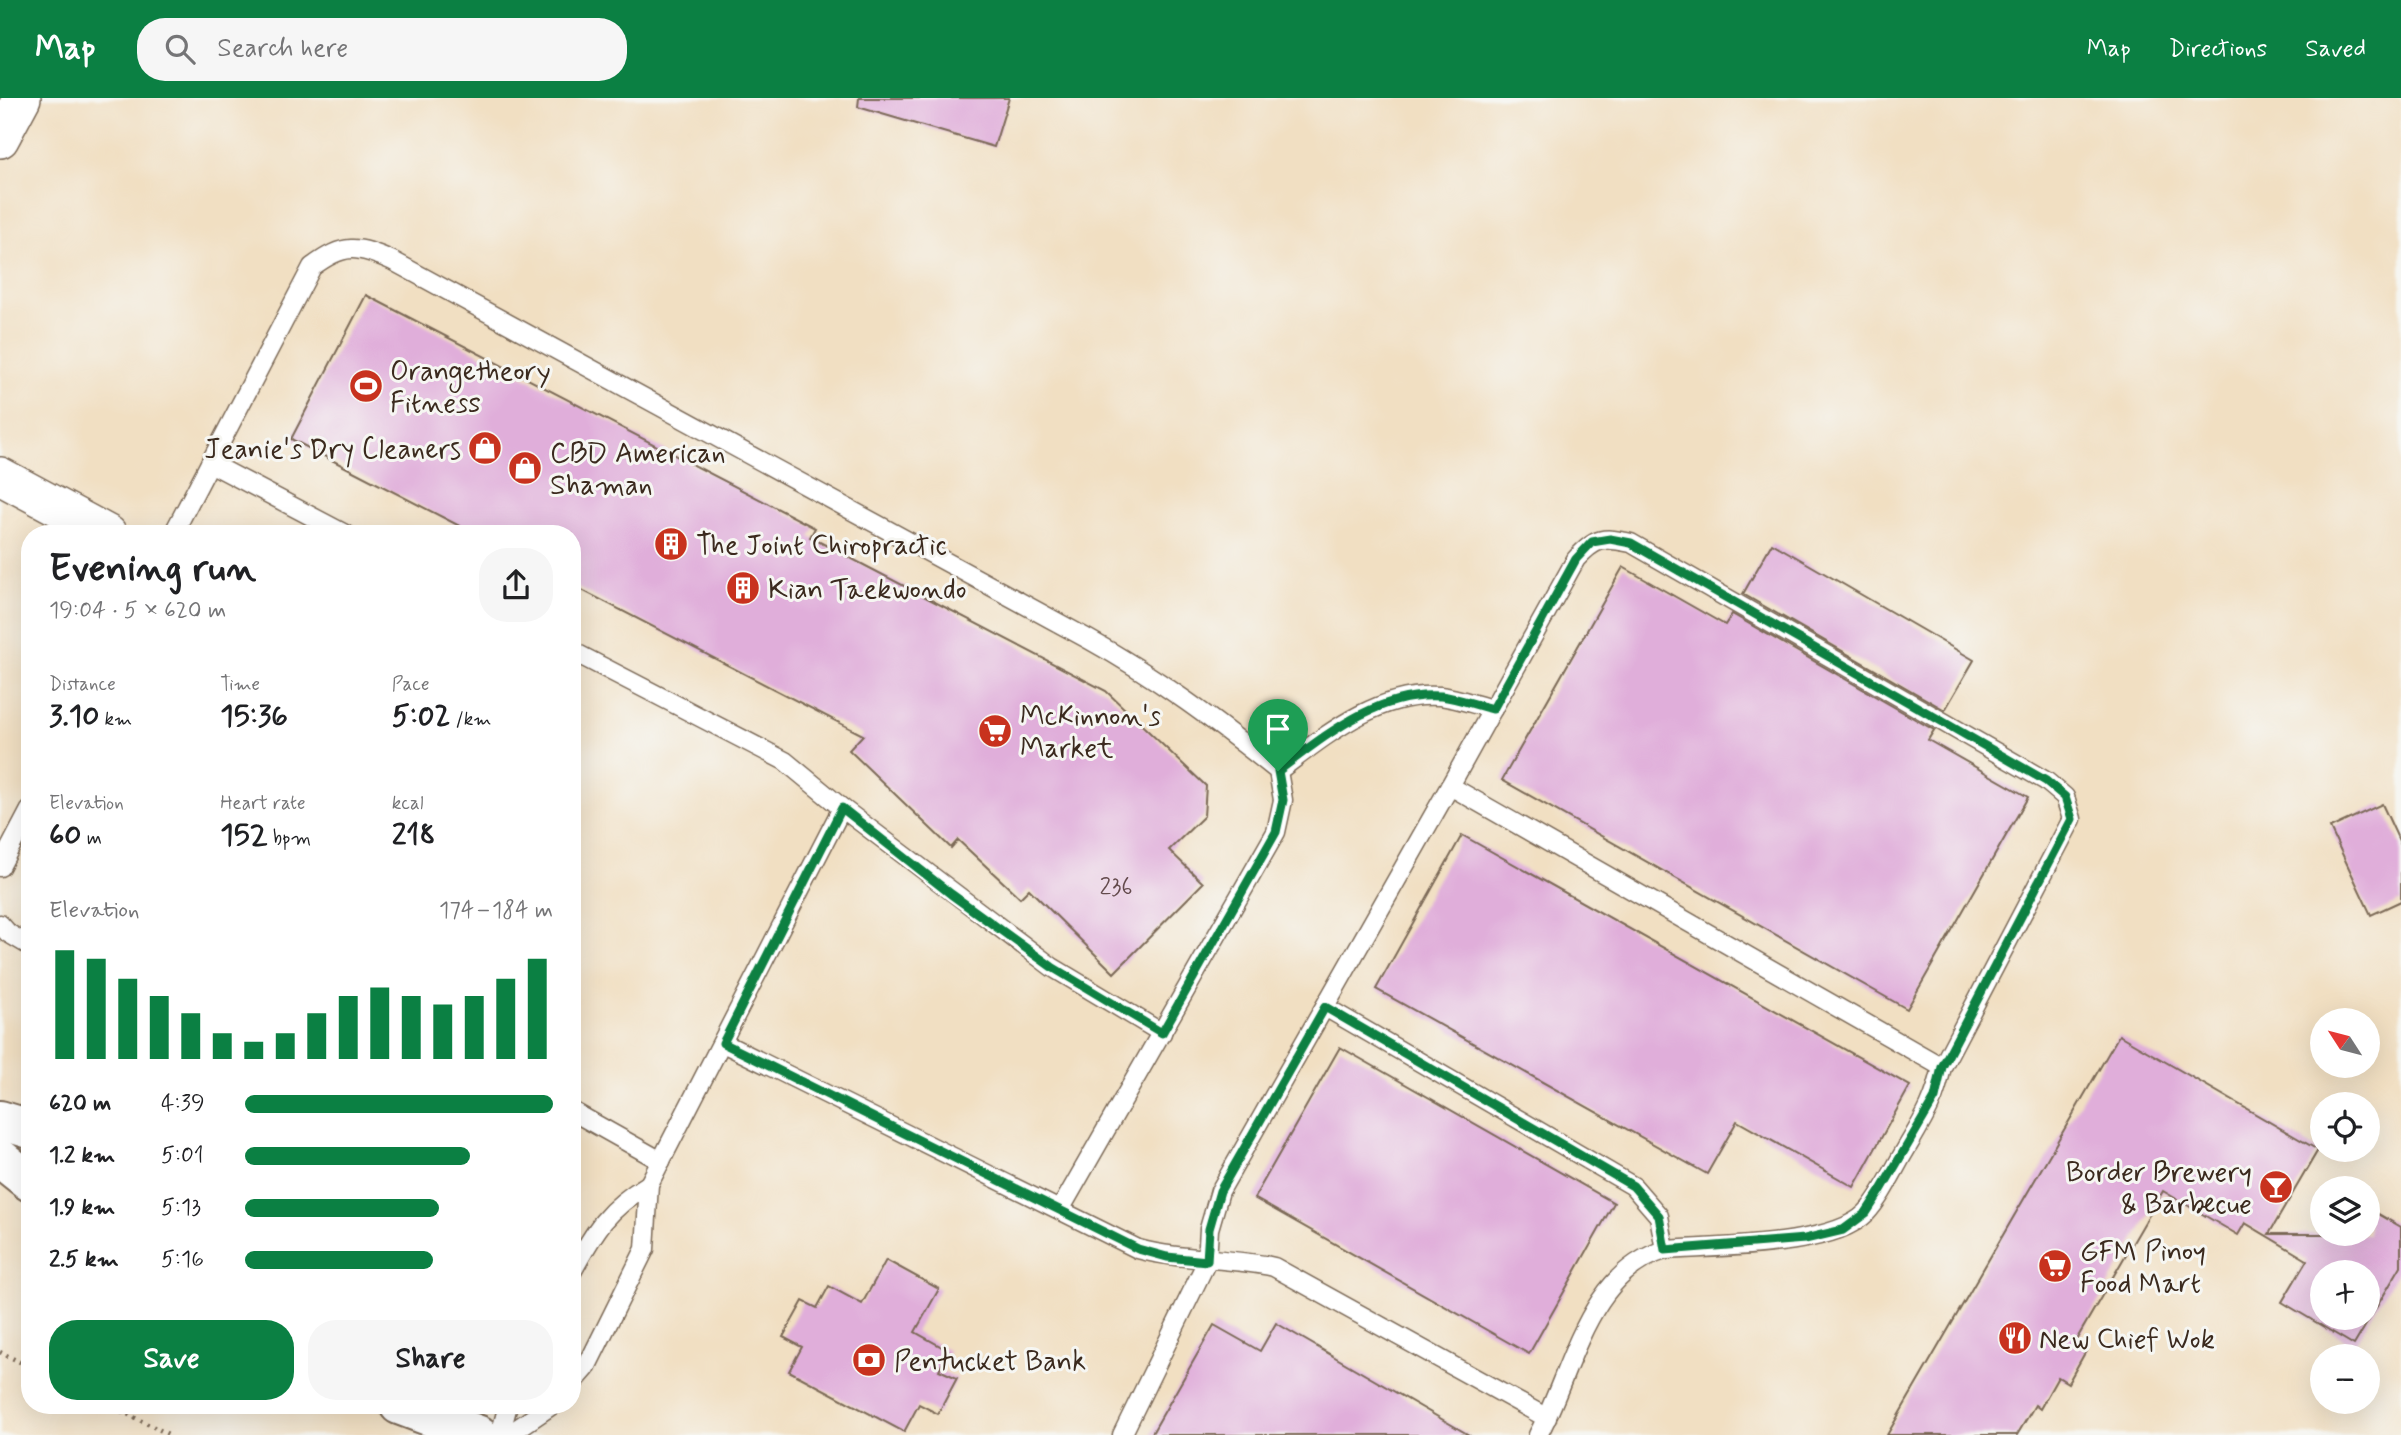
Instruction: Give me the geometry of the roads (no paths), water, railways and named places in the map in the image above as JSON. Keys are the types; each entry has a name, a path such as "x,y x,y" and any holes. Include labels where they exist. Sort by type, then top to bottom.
{"main road":[{"path":"0,1120 21,1126"},
{"path":"0,1158 21,1175"},
{"path":"423,1414 479,1435"},
{"path":"468,1414 490,1435"}],"street":[{"path":"0,139 22,98"},
{"path":"0,476 91,525"}],"lane":[{"path":"178,525 312,267 332,251 357,247 393,261 1145,671 1201,709 1278,771 1283,800 1276,832 1060,1210"},
{"path":"210,463 328,525"},
{"path":"1122,1435 1207,1261 1209,1229 1220,1191 1576,559 1592,542 1610,539 1631,543 2046,781 2065,797 2072,819 1942,1067 1935,1098 1866,1213 1843,1230 1805,1239 1665,1250 1643,1256 1625,1270 1603,1296 1581,1338 1538,1435"},
{"path":"581,657 785,761 951,894 1052,967 1162,1033"},
{"path":"1278,771 1331,732 1371,710 1402,698 1441,696 1493,709"},
{"path":"1450,786 1942,1067"},
{"path":"581,1374 645,1249 649,1184 842,808"},
{"path":"0,867 21,827"},
{"path":"0,924 21,941"},
{"path":"1325,1007 1633,1186 1659,1216 1665,1250"},
{"path":"723,1043 1138,1249 1167,1257 1207,1261 1242,1260 1274,1268 1547,1418"},
{"path":"581,1116 661,1160"},
{"path":"581,1257 620,1201 649,1184"},
{"path":"500,1435 506,1414"},
{"path":"508,1435 539,1414"}],"place":[{"name":"Orangetheory Fitness","path":"366,386"},
{"name":"Jeanie's Dry Cleaners","path":"485,448"},
{"name":"CBD American Shaman","path":"525,468"},
{"name":"The Joint Chiropractic","path":"671,544"},
{"name":"Kian Taekwondo","path":"743,588"},
{"name":"McKinnon's Market","path":"995,731"},
{"name":"Border Brewery & Barbecue","path":"2276,1187"},
{"name":"GFM Pinoy Food Mart","path":"2055,1266"},
{"name":"New Chief Wok","path":"2015,1338"},
{"name":"Pentucket Bank","path":"869,1360"}]}
